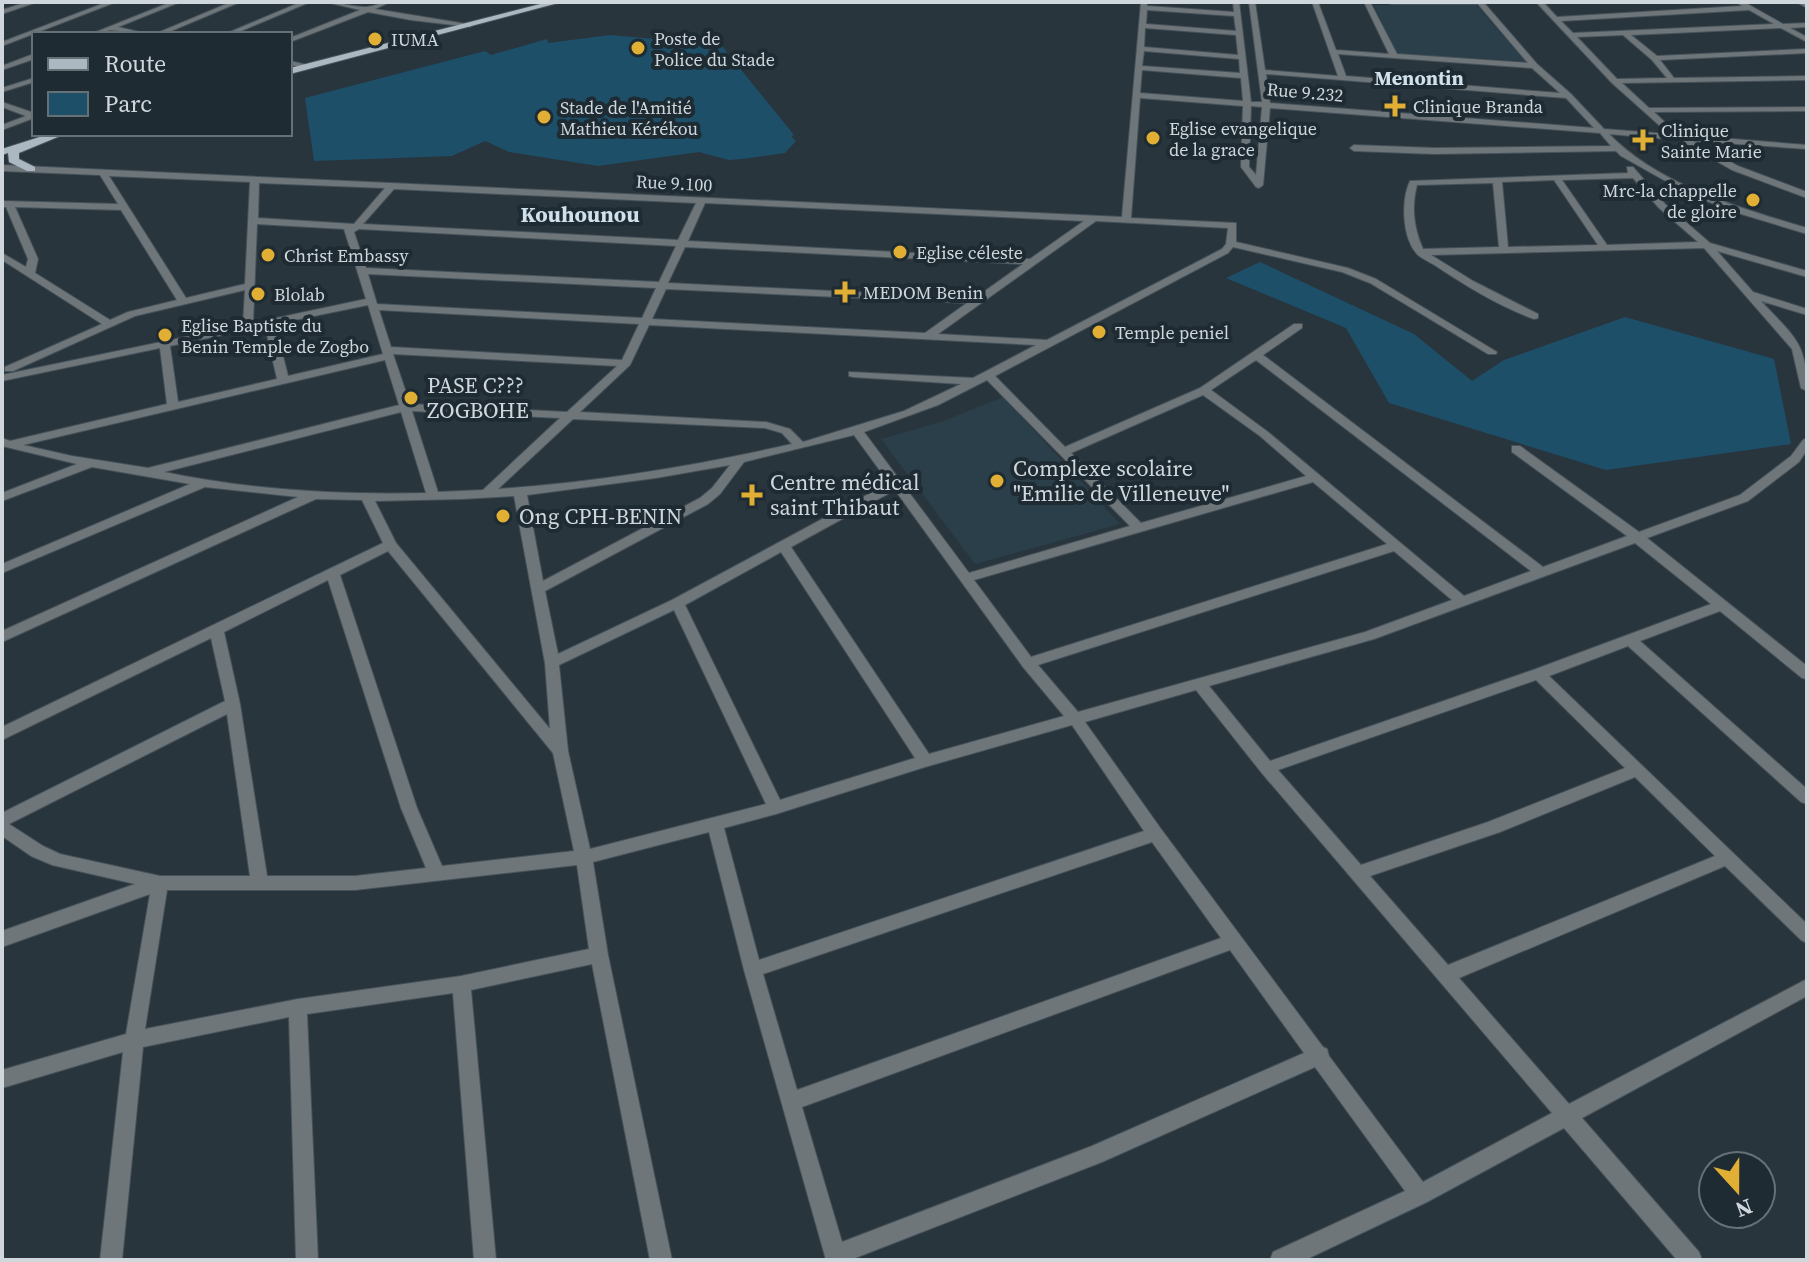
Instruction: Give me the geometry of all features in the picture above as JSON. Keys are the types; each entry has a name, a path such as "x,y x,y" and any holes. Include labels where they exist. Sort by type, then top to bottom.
{"main road":[{"path":"292,70 558,2"},
{"path":"2,152 54,136"},
{"path":"21,146 14,152 13,160 31,169"}],"street":[{"path":"2,12 34,2"},
{"path":"4,42 113,2"},
{"path":"99,32 177,2"},
{"path":"163,32 237,2"},
{"path":"233,32 307,2"},
{"path":"329,2 411,18 470,25"},
{"path":"292,39 387,2"},
{"path":"1236,2 1247,101 1245,167 1259,185 1265,142 1265,102 1252,2"},
{"path":"1315,2 1343,78"},
{"path":"1367,2 1394,56"},
{"path":"1391,2 1489,2"},
{"path":"1480,2 1534,66 1605,132 1621,151 1633,175 1662,206 1707,245 1746,293 1802,349 1807,388"},
{"path":"1539,2 1615,81 1668,130 1735,168 1807,195"},
{"path":"1739,2 1807,40"},
{"path":"1800,2 1807,6"},
{"path":"1126,220 1144,5 1237,14"},
{"path":"1558,19 1749,8"},
{"path":"1574,35 1807,25"},
{"path":"1143,26 1238,33"},
{"path":"110,28 133,32"},
{"path":"1626,34 1655,58 1673,81"},
{"path":"4,42 21,44"},
{"path":"1142,49 1242,57"},
{"path":"1655,58 1807,51"},
{"path":"1334,52 1534,66"},
{"path":"2,68 32,58"},
{"path":"292,63 308,66"},
{"path":"1139,68 1244,76"},
{"path":"1263,72 1568,96"},
{"path":"1615,81 1806,78"},
{"path":"2,90 32,81"},
{"name":"Rue 9.232","path":"1137,92 1807,140"},
{"name":"Rue 9.232","path":"1265,102 1807,147"},
{"path":"2,104 32,114"},
{"path":"1649,110 1807,109"},
{"path":"5,125 32,116"},
{"path":"1246,140 1265,142"},
{"path":"1354,148 1621,151 1688,190 1745,213 1807,231"},
{"name":"Rue 9.100","path":"2,168 1233,225 1231,244"},
{"path":"102,171 182,300"},
{"path":"1534,316 1469,283 1420,252 1411,218 1409,191 1413,183 1633,175"},
{"path":"248,327 255,179"},
{"path":"1557,179 1604,247"},
{"path":"1497,181 1504,250"},
{"path":"352,229 392,186"},
{"path":"486,494 626,363 678,245 702,200"},
{"path":"30,273 33,259 5,204 125,207"},
{"path":"928,336 1093,219"},
{"path":"253,221 352,229 1034,262"},
{"path":"352,229 362,271 433,496"},
{"path":"4,444 204,483 316,493 486,494 623,481 800,446 858,432 915,411 1054,343 1213,258 1231,244 1334,267 1373,281 1492,352"},
{"path":"1420,252 1707,245 1807,274"},
{"path":"2,256 108,323"},
{"path":"362,271 659,288 979,301"},
{"path":"4,371 108,323 182,300 250,286"},
{"path":"1746,293 1807,312"},
{"path":"4,371 25,372 373,304 644,322 1054,343"},
{"path":"269,323 283,380"},
{"path":"1065,451 1204,390 1298,326"},
{"path":"165,345 173,407"},
{"path":"4,444 173,407 388,353 626,363"},
{"path":"1256,355 1542,573"},
{"path":"853,374 984,379 1065,451 1138,527"},
{"path":"1204,390 1252,424 1463,602"},
{"path":"148,472 405,407 766,425 786,431 800,446"},
{"path":"858,432 1028,663 1076,720 1155,834 1420,1195"},
{"path":"2,828 37,851 58,860 160,883 355,883 584,857 776,808 925,761 1369,636 1542,573 1634,535 1744,498 1795,459 1807,442"},
{"path":"1516,449 1634,535 1807,674"},
{"path":"539,589 704,501 716,491 740,459"},
{"path":"2,497 90,463"},
{"path":"966,578 1315,477"},
{"path":"2,569 204,483"},
{"path":"552,663 677,603 897,484"},
{"path":"520,492 552,663 560,751 584,857 599,955 661,1260"},
{"path":"2,637 316,493"},
{"path":"366,495 390,545 560,751"},
{"path":"2,734 390,545"},
{"path":"783,545 925,761"},
{"path":"1028,663 1396,546"},
{"path":"333,574 409,808 437,875"},
{"path":"677,603 776,808"},
{"path":"1267,768 1538,674 1721,606"},
{"path":"216,629 233,704 259,882"},
{"path":"1630,640 1807,798"},
{"path":"1538,674 1807,935"},
{"path":"1198,683 1267,768 1691,1260"},
{"path":"2,820 233,704"},
{"path":"1357,873 1494,827 1637,770"},
{"path":"715,824 753,970 836,1257 1095,1155 1320,1055"},
{"path":"753,970 1155,834"},
{"path":"1445,975 1727,858"},
{"path":"2,939 160,883"},
{"path":"111,1260 134,1040 160,883"},
{"path":"790,1102 1234,941"},
{"path":"2,1079 134,1040 298,1007 461,984 599,955"},
{"path":"461,984 485,1260"},
{"path":"1281,1260 1420,1195 1807,987"},
{"path":"298,1007 307,1260"}],"shaded area":[{"path":"1374,5 1476,5 1525,61 1397,54"},
{"name":"Complexe scolaire \"Emilie de Villeneuve\"","path":"1003,397 1120,524 975,564 881,439 941,422"}],"green space":[{"name":"Stade de l'Amitié Mathieu Kérékou","path":"610,35 721,45 796,141 785,153 742,159 729,160 699,152 598,166 509,152 485,141 452,156 314,161 305,98 485,51 491,55 547,39 548,43"},
{"path":"1260,262 1414,334 1472,381 1504,360 1625,317 1774,359 1791,444 1606,470 1389,403 1346,328 1226,278"}],"place":[{"name":"IUMA","path":"375,39"},
{"name":"Poste de Police du Stade","path":"638,48"},
{"name":"Clinique Branda","path":"1395,106"},
{"name":"Stade de l'Amitié Mathieu Kérékou","path":"544,117"},
{"name":"Eglise evangelique de la grace","path":"1153,138"},
{"name":"Clinique Sainte Marie","path":"1643,140"},
{"name":"Mrc-la chappelle de gloire","path":"1753,200"},
{"name":"Eglise céleste","path":"900,252"},
{"name":"Christ Embassy","path":"268,255"},
{"name":"MEDOM Benin","path":"845,292"},
{"name":"Blolab","path":"258,294"},
{"name":"Temple peniel","path":"1099,332"},
{"name":"Eglise Baptiste du Benin Temple de Zogbo","path":"165,335"},
{"name":"PASE C??? ZOGBOHE","path":"411,398"},
{"name":"Complexe scolaire \"Emilie de Villeneuve\"","path":"997,481"},
{"name":"Centre médical saint Thibaut","path":"752,495"},
{"name":"Ong CPH-BENIN","path":"503,516"}],"district":[{"name":"Menontin","path":"1419,78"},
{"name":"Kouhounou","path":"580,214"}]}
